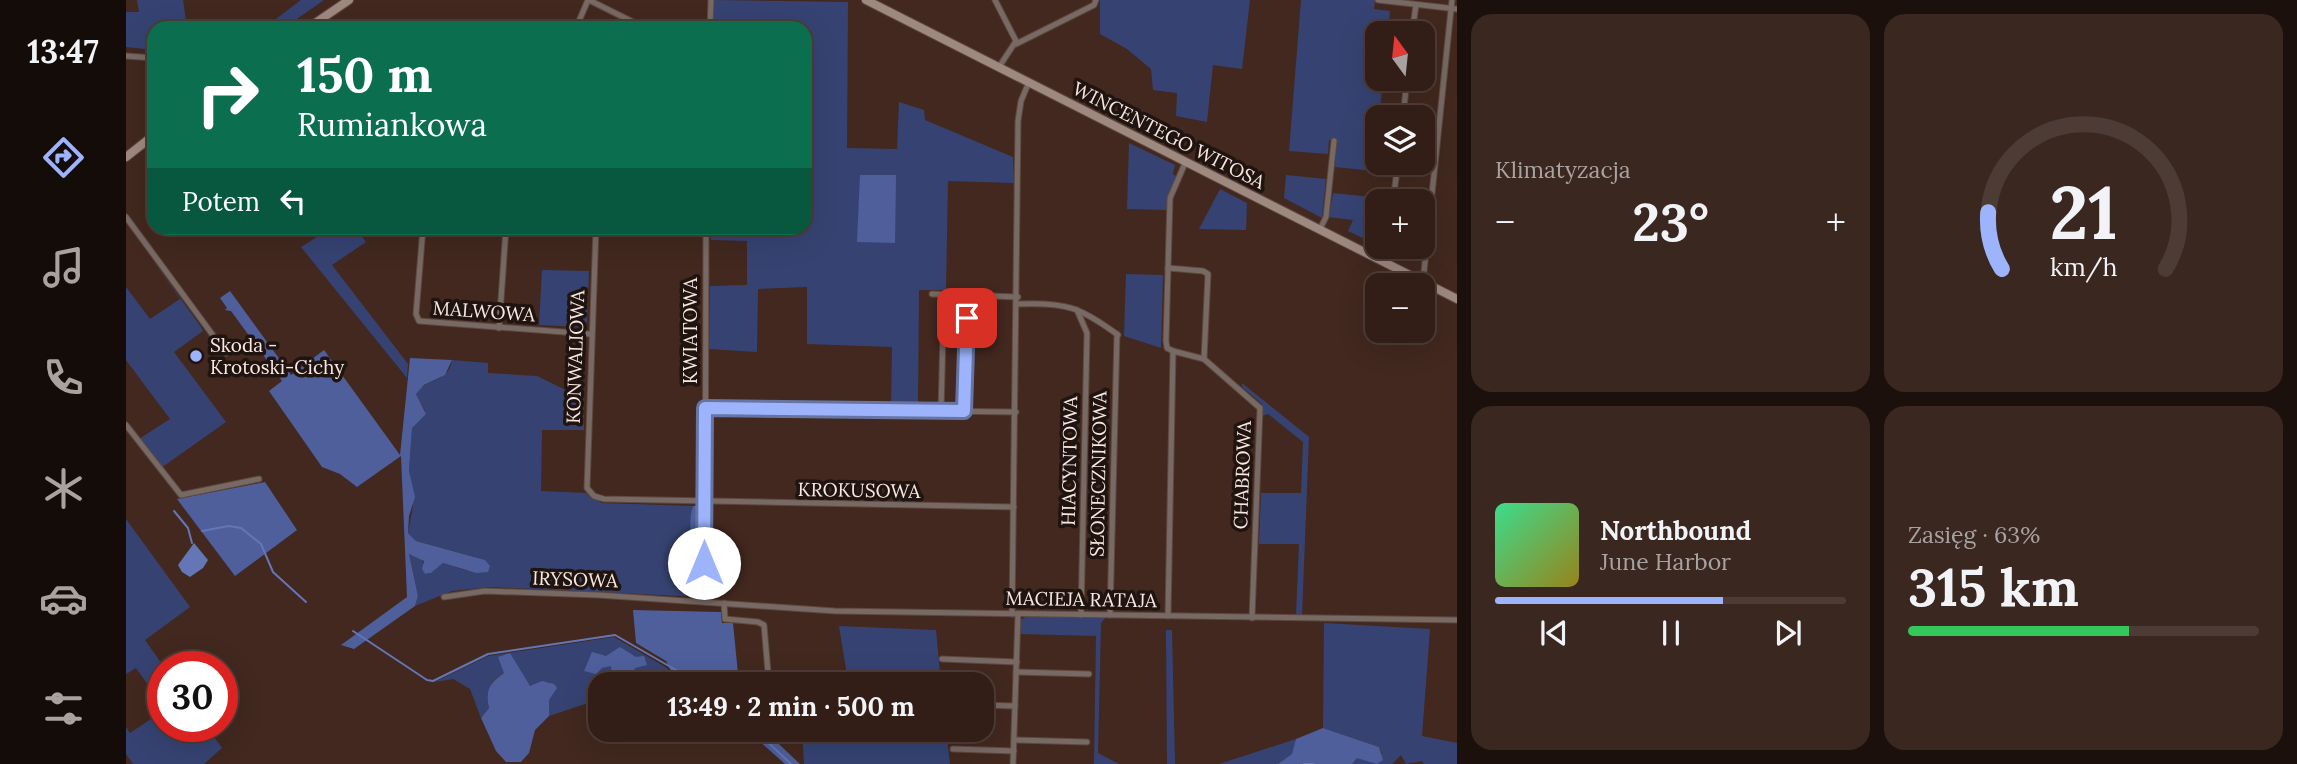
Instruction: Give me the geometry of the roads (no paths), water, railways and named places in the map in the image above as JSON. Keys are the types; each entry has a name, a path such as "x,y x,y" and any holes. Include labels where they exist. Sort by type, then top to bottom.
{"street":[{"path":"318,21 349,0"},
{"path":"579,21 588,0 631,21"},
{"path":"710,21 711,0"},
{"name":"WINCENTEGO WITOSA","path":"866,0 1407,273"},
{"path":"995,0 1016,44"},
{"path":"1378,0 1454,9"},
{"path":"1424,273 1454,9 1452,0"},
{"path":"999,67 1016,44 1096,2"},
{"path":"1414,21 1416,5"},
{"path":"126,56 147,58"},
{"path":"1013,764 1017,662 1014,507 1018,121 1021,101 1029,82"},
{"path":"126,158 147,141"},
{"path":"1320,229 1326,217 1334,141"},
{"path":"1168,616 1173,351 1167,348 1166,341 1170,198 1186,161"},
{"path":"126,217 226,353"},
{"name":"MALWOWA","path":"422,235 416,314 419,321 590,334"},
{"path":"499,328 506,235"},
{"name":"KONWALIOWA","path":"587,488 590,334 596,235"},
{"name":"KWIATOWA","path":"705,602 706,235"},
{"path":"1168,268 1203,271 1208,274 1204,359"},
{"name":"WINCENTEGO WITOSA","path":"1435,287 1457,299"},
{"path":"932,294 1018,300 1077,310"},
{"path":"941,411 944,295"},
{"path":"964,411 967,295"},
{"name":"SŁONECZNIKOWA","path":"1077,310 1094,316 1118,335 1110,615"},
{"name":"HIACYNTOWA","path":"1077,310 1087,333 1081,615"},
{"name":"CHABROWA","path":"1173,351 1204,359 1260,408 1252,618"},
{"path":"705,408 1016,412"},
{"path":"126,425 181,495 259,479"},
{"name":"KROKUSOWA","path":"587,488 594,496 604,499 1014,507"},
{"name":"IRYSOWA","path":"444,597 485,592 705,602"},
{"name":"MACIEJA RATAJA","path":"705,602 835,611 1457,620"},
{"path":"724,603 724,619 764,625 768,672"},
{"path":"942,659 1017,662"},
{"path":"1016,672 1089,674"},
{"path":"994,705 1015,706"},
{"path":"1014,740 1087,742"},
{"path":"953,749 1014,751"}],"waterway":[{"path":"174,511 188,528 192,543"},
{"path":"202,531 229,526 241,528 261,544 273,572 306,602"},
{"path":"353,631 427,680 433,681 488,654 615,635 679,672"},
{"path":"768,742 791,764"},
{"path":"1304,764 1314,764"}],"place":[{"name":"Skoda - Krotoski-Cichy","path":"196,356"}]}
